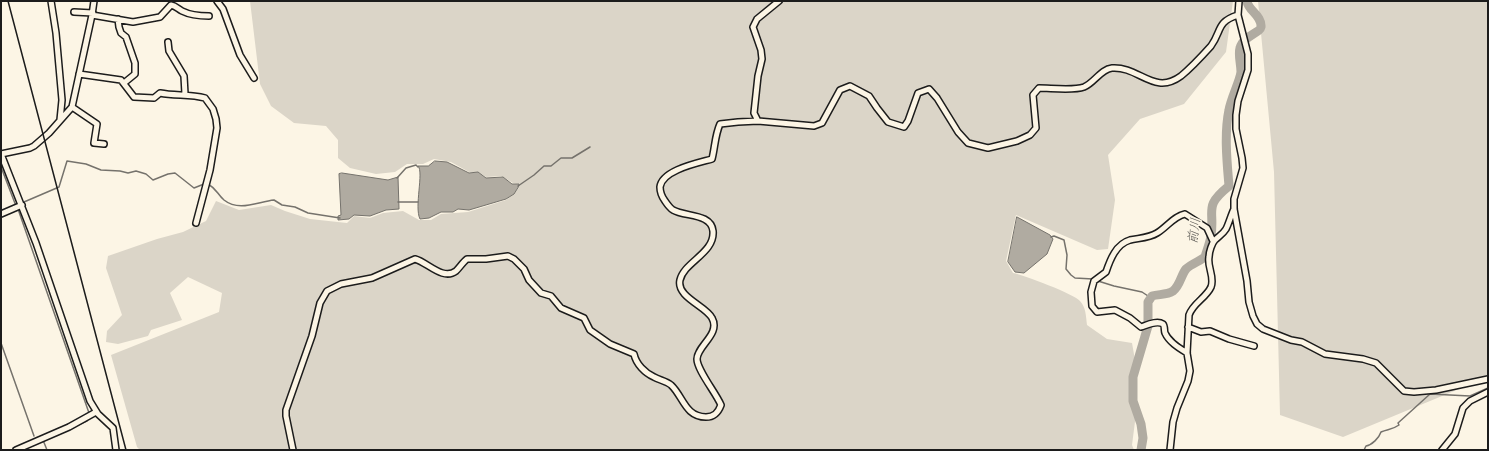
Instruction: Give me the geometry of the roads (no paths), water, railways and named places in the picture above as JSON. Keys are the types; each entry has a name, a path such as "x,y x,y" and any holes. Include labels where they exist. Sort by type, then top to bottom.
{"street":[{"path":"52,1 62,100 59,122"},
{"path":"94,1 93,14 72,108 50,133 30,148 1,154 86,389 96,412 113,428 116,450"},
{"path":"217,1 223,9 240,55 254,78"},
{"path":"758,121 754,113 758,76 762,59 761,50 753,28 757,19 779,1"},
{"path":"1239,1 1238,15 1246,42 1248,70 1238,101 1236,115 1236,129 1243,168 1234,199 1234,209 1247,281 1249,302 1257,324 1263,329 1291,340 1302,342 1325,354 1363,359 1376,363 1404,391 1414,392 1436,390 1488,379"},
{"path":"74,12 93,14 133,22 160,17 171,5 177,4 185,12 200,16 209,16"},
{"path":"292,450 286,410 312,336 323,296 327,291 341,284 372,278 415,259 420,260 440,273 447,273 456,272 467,259 486,259 508,256 514,259 524,269 529,280 541,293 551,296 561,308 584,318 590,330 610,344 634,354 635,359 642,369 652,377 670,384 677,392 685,406 692,413 702,417 712,417 721,405 718,397 701,372 697,360 699,353 710,336 714,322 712,317 686,296 681,290 679,282 683,274 707,248 713,232 709,222 705,219 672,209 663,199 660,187 663,180 672,172 712,159 717,130 720,124 758,121 814,126 822,123 840,90 850,86 869,96 888,122 904,127 908,121 918,93 929,89 937,98 958,132 968,143 988,148 1017,141 1030,135 1036,128 1033,95 1039,88 1074,89 1085,87 1102,73 1111,68 1123,69 1154,82 1166,84 1180,76 1196,62 1212,44 1222,24 1229,18 1238,15"},
{"path":"118,19 118,27 121,33 126,37 135,63 135,74 124,83"},
{"path":"168,42 169,51 184,76 185,94"},
{"path":"79,74 121,80 134,97 154,98 160,93 172,95 185,94 205,98 213,110 216,119 210,170 196,223"},
{"path":"72,108 96,124 94,143 104,144"},
{"path":"1,214 19,207"},
{"path":"1212,238 1222,234 1234,209"},
{"path":"1170,450 1173,422 1188,381 1190,371 1187,353 1190,310 1207,294 1212,285 1208,258 1212,238 1207,228 1185,214 1180,215 1156,234 1129,240 1122,244 1110,260 1106,272 1094,280 1091,292 1092,306 1097,312 1115,310 1130,318 1141,327 1148,324 1162,324 1164,325 1166,335 1175,345 1187,353"},
{"path":"1188,327 1201,332 1210,331 1229,339 1254,346"},
{"path":"1442,450 1455,434 1463,408 1470,400 1488,392"},
{"path":"16,450 69,427 96,412"}],"waterway":[{"name":"前川","path":"1141,450 1143,438 1141,424 1133,401 1133,377 1148,326 1148,302 1152,296 1166,294 1173,291 1186,269 1205,257 1211,236 1213,204 1221,193 1229,186 1226,148 1227,119 1241,72 1239,54 1240,48 1244,40 1258,31 1261,27 1259,19 1250,8 1247,1"},
{"path":"518,186 544,166 551,166 561,158 572,158 590,147"},
{"path":"24,202 59,187 67,161 86,164 101,170 128,173 136,171 146,174 153,180 175,173 194,188 204,184"},
{"path":"397,178 406,168 416,165 418,167"},
{"path":"1,167 16,206"},
{"path":"208,184 230,204 242,206 274,200 282,205 295,207 308,213 340,218"},
{"path":"398,202 418,202"},
{"path":"18,209 89,413"},
{"path":"1051,237 1054,236 1064,240 1067,255 1066,269 1071,275 1075,278 1093,279"},
{"path":"1098,281 1142,292 1151,298"},
{"path":"1,343 34,436"},
{"path":"1364,450 1366,446 1371,444 1379,437 1381,432 1399,425 1398,423 1430,394 1470,396 1488,388"},
{"path":"73,427 87,421 89,417"},
{"path":"1445,450 1454,439"},
{"path":"43,440 47,450"}],"railway":[{"path":"8,1 126,450"}]}
